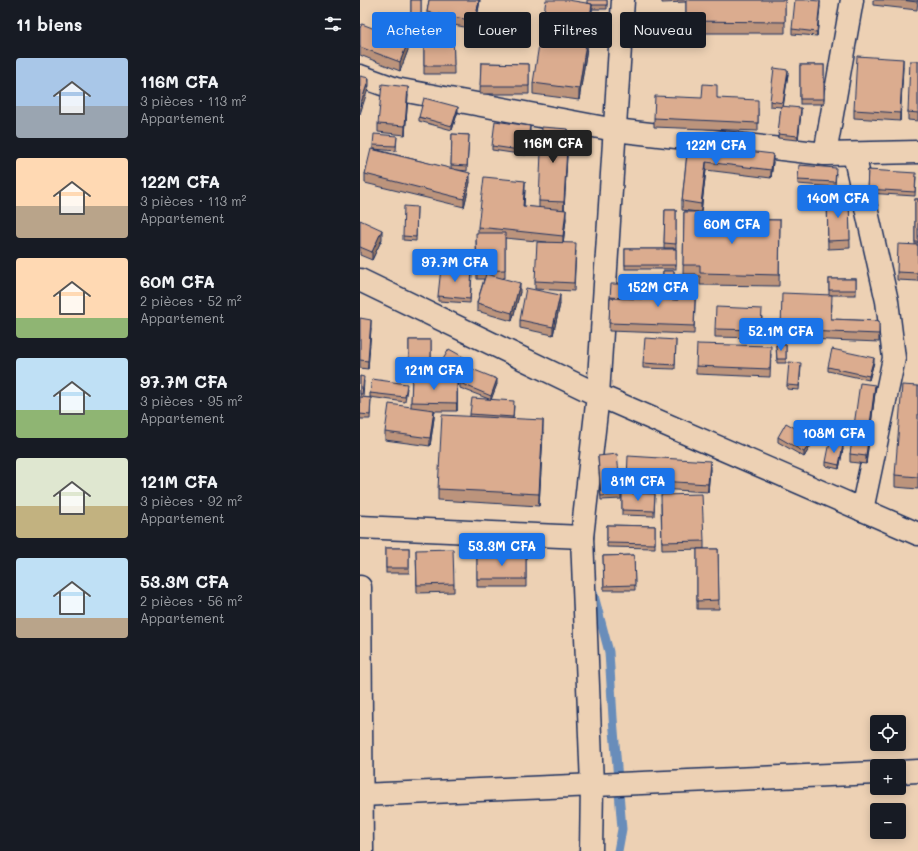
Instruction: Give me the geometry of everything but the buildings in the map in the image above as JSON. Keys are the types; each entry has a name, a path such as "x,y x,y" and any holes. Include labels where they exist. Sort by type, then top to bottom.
{"street":[{"path":"591,851 592,785 582,537 598,395 616,130 623,0"},
{"path":"825,154 852,0"},
{"path":"360,76 396,89 616,130 825,154 918,152"},
{"path":"854,154 887,301 894,358 862,510"},
{"path":"360,280 598,395 918,534"},
{"path":"360,527 582,537"},
{"path":"360,587 362,851"},
{"path":"906,772 918,771"},
{"path":"361,795 870,773"}],"waterway":[{"path":"593,592 609,652 622,829 618,851"}]}
